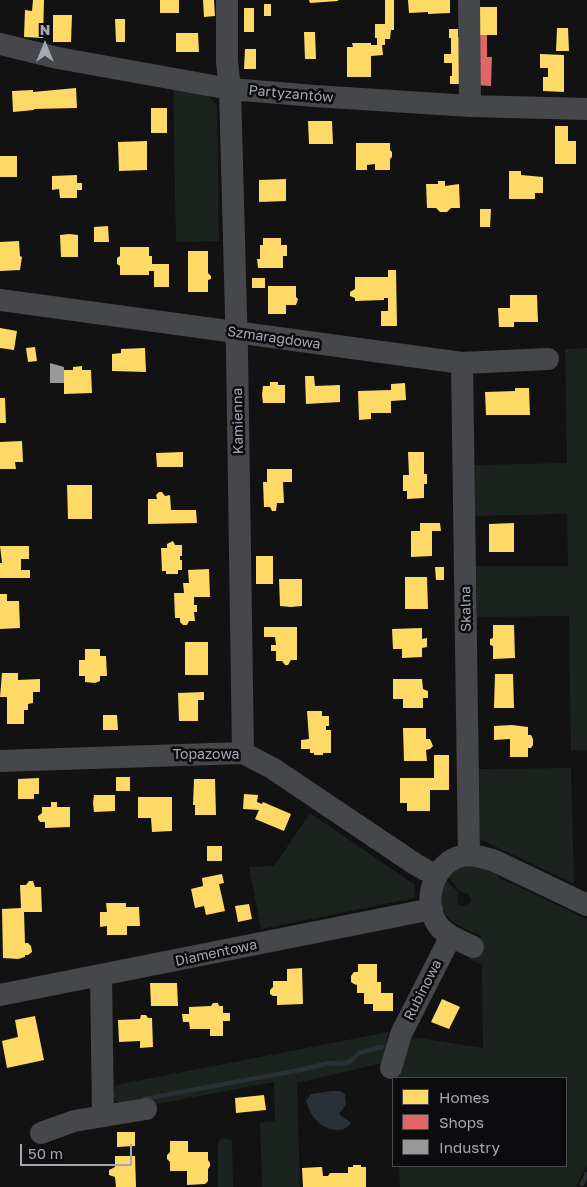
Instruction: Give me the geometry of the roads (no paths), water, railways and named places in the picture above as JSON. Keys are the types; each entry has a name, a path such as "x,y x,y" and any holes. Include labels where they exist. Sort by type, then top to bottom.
{"street":[{"name":"Kamienna","path":"228,0 227,61 230,89 243,754"},
{"path":"469,0 470,106"},
{"name":"Partyzantów","path":"0,44 58,58 230,89 470,106 587,109"},
{"name":"Szmaragdowa","path":"0,300 462,363 548,359"},
{"name":"Skalna","path":"462,363 469,855"},
{"name":"Topazowa","path":"0,760 243,754 272,768 436,876"},
{"path":"473,947 451,936 436,922 432,909 430,891 436,876 451,860 461,856 469,855 496,861 587,904"},
{"name":"Diamentowa","path":"0,995 432,909"},
{"name":"Rubinowa","path":"391,1068 401,1034 451,936"},
{"path":"101,976 103,1115"},
{"path":"41,1133 74,1121 146,1109"}],"waterway":[{"path":"144,1099 329,1063 342,1064 349,1062 359,1053 382,1047"},
{"path":"582,1184 587,1174"}]}
